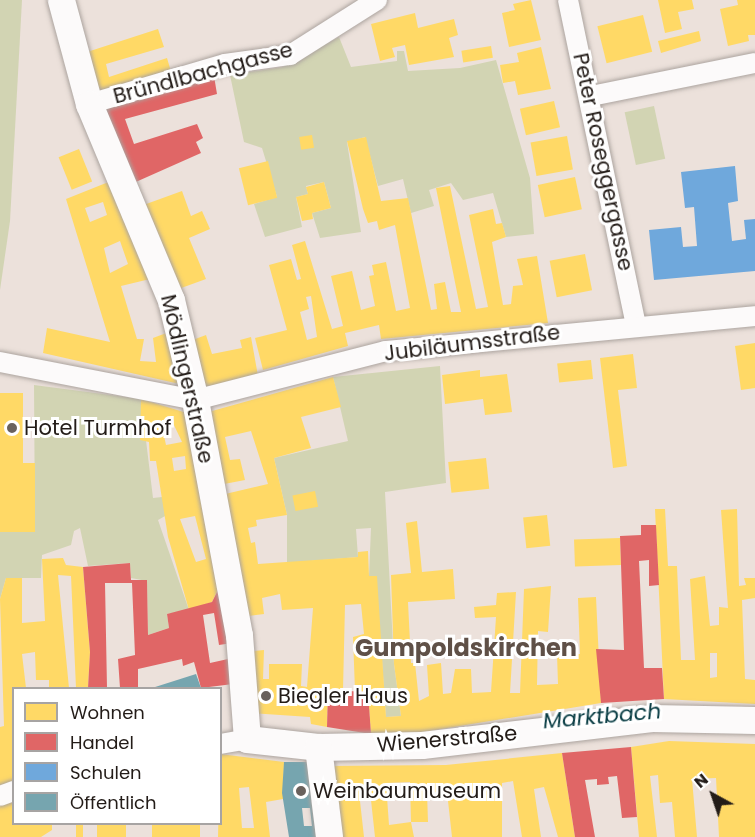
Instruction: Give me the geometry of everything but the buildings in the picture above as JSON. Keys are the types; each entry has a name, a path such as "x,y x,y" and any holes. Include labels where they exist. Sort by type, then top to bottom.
{"main road":[{"name":"Mödlingerstraße","path":"61,0 89,104 171,300 195,400 239,635 247,739"},
{"name":"Wienerstraße","path":"247,739 318,747 423,745 651,718 755,720"},
{"path":"318,747 329,837"}],"street":[{"name":"Bründlbachgasse","path":"89,104 225,64 291,55 377,0"},
{"name":"Peter Roseggergasse","path":"568,0 591,96 636,325"},
{"path":"591,96 755,63"},
{"name":"Jubiläumsstraße","path":"195,400 386,351 636,325 755,316"},
{"path":"0,362 195,400"},
{"path":"222,744 247,739"}],"green space":[{"path":"0,0 22,0 10,221 0,290"},
{"path":"339,37 351,67 397,61 397,51 404,51 408,71 460,68 496,60 530,178 534,234 506,237 493,193 463,200 451,183 429,190 434,206 411,213 403,179 378,186 365,137 347,142 361,232 320,238 312,213 331,208 324,182 306,186 308,194 296,197 302,227 265,237 254,204 277,197 262,148 244,142 230,75 283,67"},
{"path":"654,106 665,159 636,165 625,112"},
{"path":"440,366 446,483 385,492 394,664 401,716 386,717 376,576 369,576 371,528 356,529 358,557 287,563 287,515 274,458 348,441 333,377"},
{"path":"34,385 141,399 153,498 171,496 174,511 158,520 189,610 167,614 169,628 148,635 147,581 131,578 130,563 88,566 80,528 74,531 71,545 42,555 41,578 6,578 0,599 0,532 35,532"}],"place":[{"name":"Hotel Turmhof","path":"12,428"},
{"name":"Biegler Haus","path":"266,696"},
{"name":"Weinbaumuseum","path":"301,791"}],"district":[{"name":"Gumpoldskirchen","path":"466,648"}],"water label":[{"name":"Marktbach","path":"602,716"}]}
